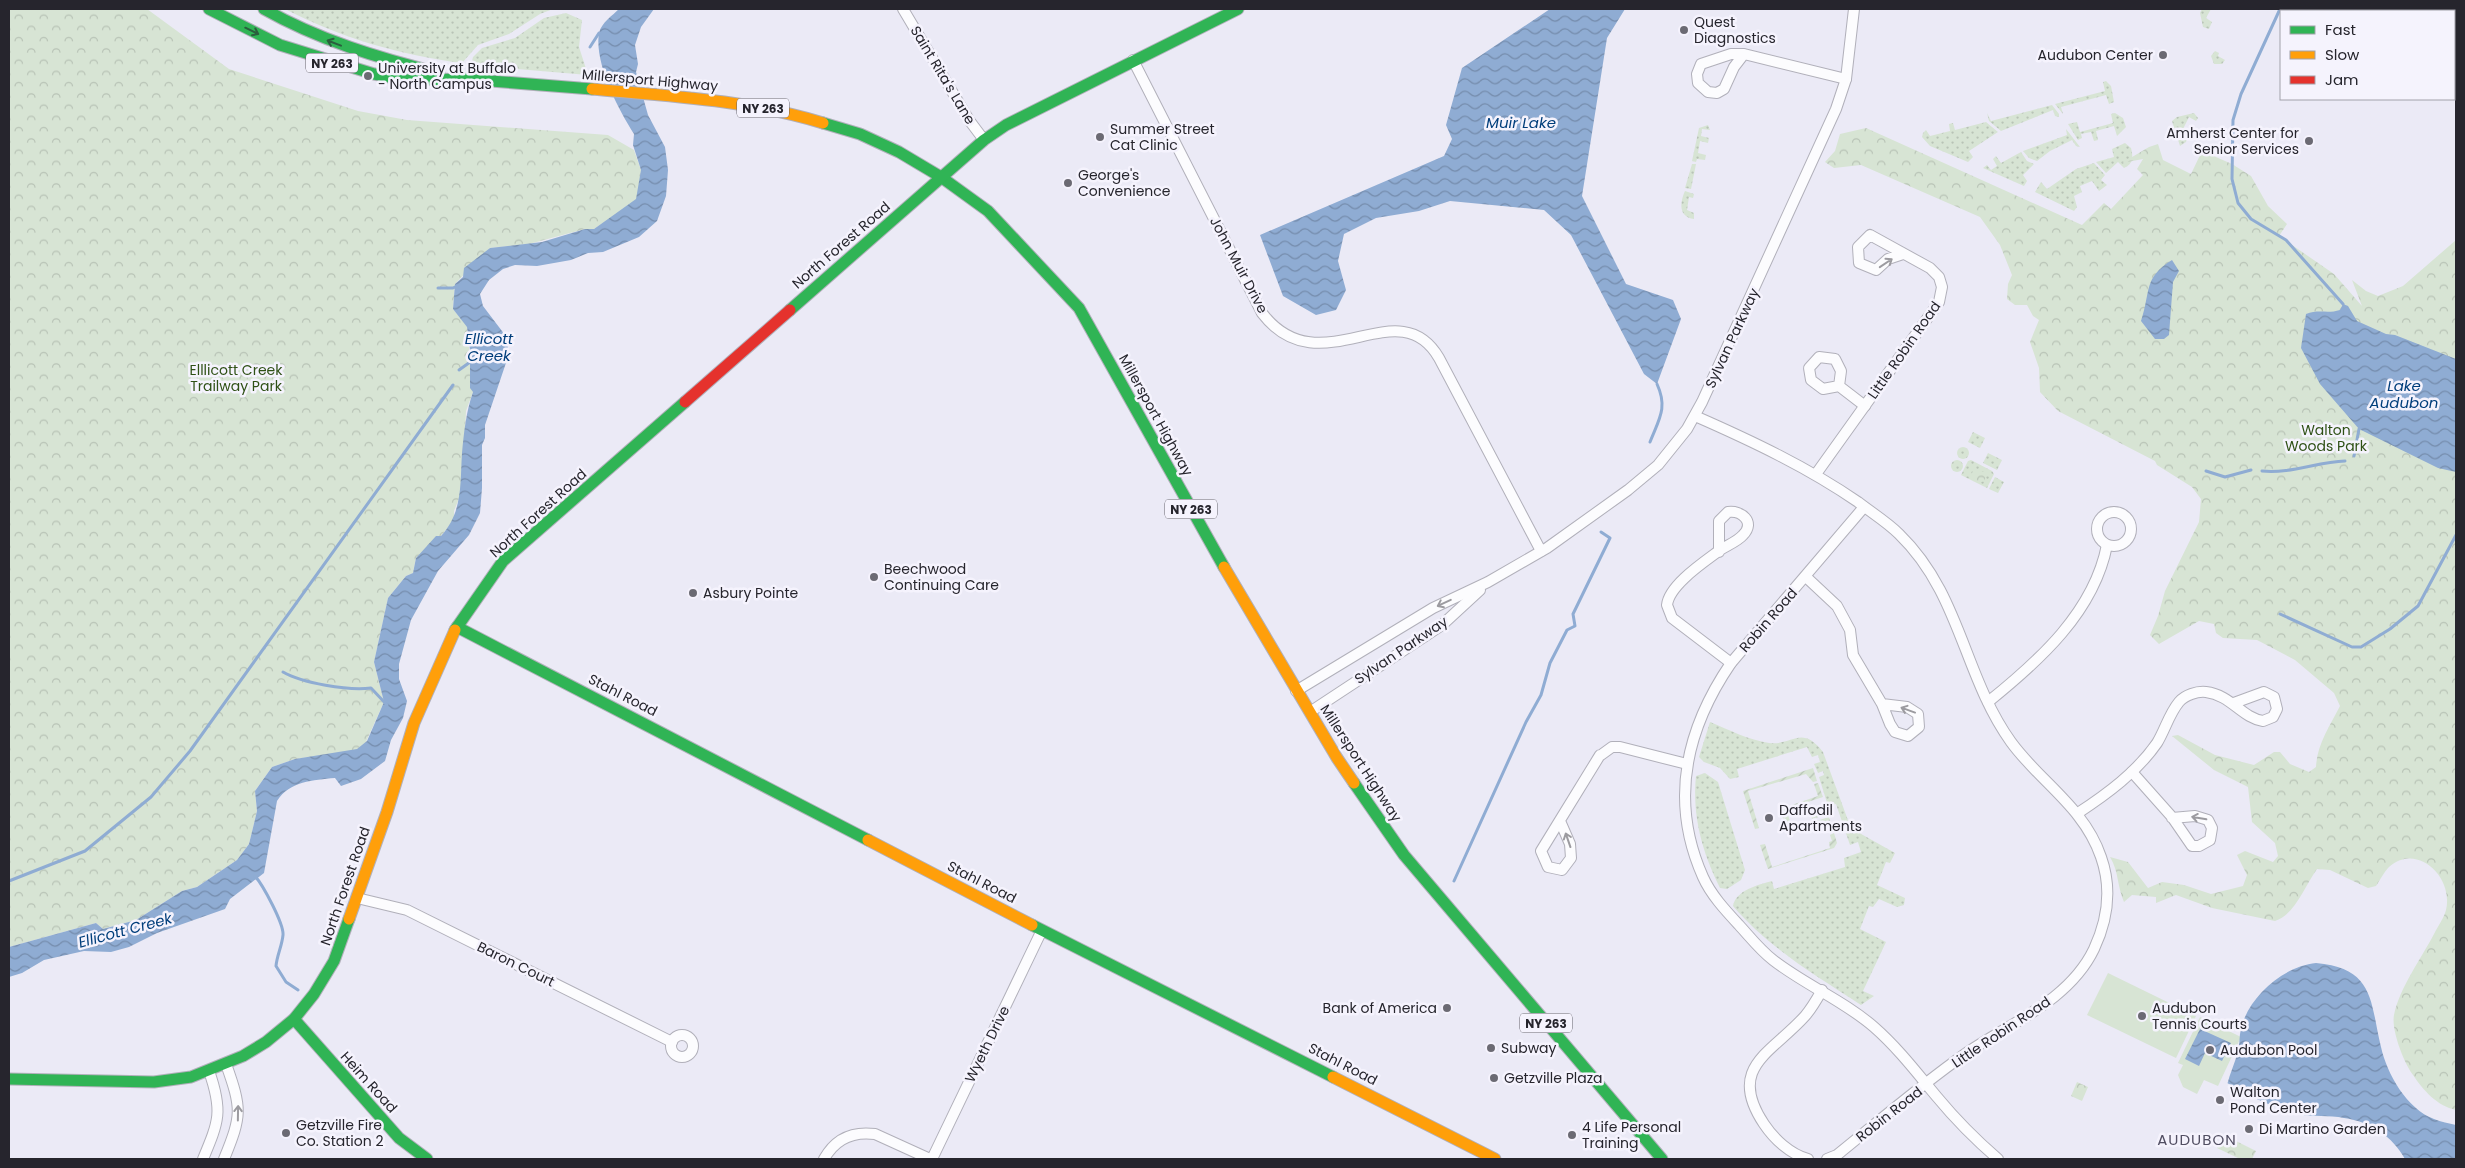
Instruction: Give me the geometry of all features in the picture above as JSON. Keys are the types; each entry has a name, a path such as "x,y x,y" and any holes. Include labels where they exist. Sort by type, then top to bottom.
{"street":[{"name":"Millersport Highway","path":"209,9 280,45 351,68 406,80 465,79 734,102 820,121 860,134 899,152 941,177 988,212 1079,308 1247,609 1337,758 1404,855 1662,1159"},
{"name":"Millersport Highway","path":"264,9 308,33 350,50 395,63 465,79"},
{"name":"Saint Rita's Lane","path":"903,9 984,140"},
{"name":"North Forest Road","path":"9,1079 154,1082 191,1077 226,1064 266,1042 294,1019 314,994 334,961 387,812 414,723 457,627 503,561 984,140 1006,125 1132,60 1238,9"},
{"name":"Sylvan Parkway","path":"1296,691 1433,608 1488,582 1541,551 1640,481 1673,448 1695,416 1836,109 1846,79 1854,9"},
{"path":"1744,54 1734,67 1724,89 1717,93 1708,92 1698,83 1697,74 1701,64 1730,54 1744,54 1846,79"},
{"name":"John Muir Drive","path":"1132,60 1262,313 1270,323 1286,335 1304,342 1332,342 1397,330 1408,331 1425,339 1439,358 1541,551"},
{"name":"Little Robin Road","path":"1816,474 1940,302 1942,287 1939,276 1930,268 1903,254"},
{"name":"Little Robin Road","path":"1839,386 1865,406"},
{"name":"Little Robin Road","path":"1695,416 1787,458 1816,474 1899,534 1926,564 1950,608 1988,702 2011,742 2028,763 2078,813 2094,840 2103,865 2107,883 2108,902 2105,920 2093,952 2072,979 2044,1005 1964,1055 1926,1084"},
{"name":"Robin Road","path":"1864,507 1731,663 1701,715 1687,764 1685,809 1688,829 1703,878 1720,904 1756,944 1793,974 1822,990 1872,1025 1896,1048 1960,1124 1998,1159"},
{"path":"1988,702 2038,660 2074,616 2102,566 2107,545"},
{"name":"Robin Road","path":"1719,552 1672,589 1667,605 1672,618 1731,663"},
{"name":"Robin Road","path":"1806,577 1830,597 1837,606 1850,630 1853,655 1882,704"},
{"name":"Sylvan Parkway","path":"1310,712 1442,625 1488,582"},
{"name":"Stahl Road","path":"457,627 1042,930 1495,1159"},
{"path":"2078,813 2132,772 2156,744 2182,699 2192,694 2208,692 2234,703"},
{"path":"1560,821 1600,755 1607,750 1620,747 1687,764"},
{"path":"2132,772 2172,818"},
{"name":"Baron Court","path":"357,898 407,910 672,1042"},
{"name":"Wyeth Drive","path":"931,1159 1042,930"},
{"path":"1808,1159 1789,1150 1771,1134 1751,1102 1749,1086 1750,1076 1757,1061 1804,1017 1822,990"},
{"name":"Heim Road","path":"294,1019 399,1138 427,1159"},
{"path":"224,1159 239,1117 237,1096 226,1064"},
{"path":"203,1159 217,1125 219,1110 217,1094 210,1071"},
{"name":"Robin Road","path":"1827,1159 1837,1155 1926,1084"},
{"path":"824,1159 837,1142 855,1133 865,1133 875,1134 931,1159"}],"green space":[{"name":"Elllicott Creek Trailway Park","path":"9,9 147,9 229,69 358,111 407,120 608,135 634,150 641,170 639,199 594,229 585,229 529,244 490,248 455,284 453,309 467,326 473,392 466,411 462,491 454,511 454,520 441,536 416,558 413,573 406,576 388,598 374,662 384,702 365,744 355,751 295,759 272,767 255,791 257,811 249,844 237,860 197,887 182,891 136,920 103,929 96,923 9,947"},
{"path":"285,9 553,9 540,14 509,34 478,45 462,63 439,60 371,44 328,29"},
{"path":"2202,9 2211,9 2206,18 2212,22 2209,29 2203,27 2200,13"},
{"path":"566,13 582,20 579,47 588,75 471,65 473,57 482,48 515,38 544,18"},
{"path":"2215,51 2219,53 2218,56 2225,60 2222,64 2214,64 2211,56"},
{"path":"2106,81 2111,86 2114,102 2109,104 2106,95 2061,107 2063,114 2055,104 2105,91 2103,82"},
{"path":"2052,105 2059,114 2059,117 2055,116 2053,110 2001,131 1989,121 1987,113 1991,121"},
{"path":"2115,113 2123,118 2126,127 2117,136 2114,126 2096,131 2098,140 2094,141 2091,132 2081,134 2082,138 2078,140 2068,124 2077,122 2080,132 2113,123 2111,114"},
{"path":"2194,113 2198,118 2196,121 2189,117 2180,135 2187,139 2180,146 2172,121 2177,117"},
{"path":"1986,122 1998,132 1969,151 1973,157 1968,162 1930,146 1922,137 1926,130 1930,136 1950,131 1949,124 1953,123 1955,130"},
{"path":"1708,125 1710,130 1702,129 1701,136 1709,138 1708,143 1700,141 1698,153 1706,155 1705,160 1697,159 1696,162 1692,161 1699,128"},
{"name":"Walton Woods Park","path":"1866,128 2082,225 2104,203 2111,209 2143,175 2137,169 2143,159 2122,163 2149,147 2158,144 2163,160 2191,174 2202,151 2232,164 2251,176 2268,206 2287,224 2279,236 2334,274 2362,306 2352,280 2366,291 2378,296 2403,286 2456,240 2456,1110 2437,1101 2417,1081 2402,1055 2394,1029 2394,1015 2401,994 2446,910 2447,897 2444,885 2439,875 2431,866 2410,858 2400,860 2389,867 2376,886 2368,888 2330,870 2317,869 2294,907 2282,918 2275,921 2212,908 2176,895 2156,903 2156,897 2132,895 2124,902 2115,868 2110,857 2128,862 2148,888 2162,882 2184,885 2211,894 2243,886 2247,875 2237,855 2245,851 2273,862 2278,856 2275,843 2252,822 2248,787 2214,770 2172,736 2178,735 2215,755 2254,765 2274,752 2280,752 2290,764 2309,772 2316,767 2321,743 2340,706 2334,693 2295,660 2257,640 2223,638 2216,633 2214,624 2199,621 2159,644 2150,635 2165,591 2199,522 2201,499 2192,487 2157,465 2155,461 2058,411 2040,392 2039,368 2030,342 2039,320 2033,316 2027,305 2015,305 2007,299 2008,284 2012,275 2000,245 1980,217 1861,165 1834,168 1825,162 1835,151 1840,134"},
{"path":"2066,129 2080,147 2076,146 2072,140 2050,151 2037,161 2029,158 2023,151 2067,135"},
{"path":"2125,143 2131,148 2132,157 2130,164 2124,168 2118,162 2106,173 2096,162 2114,157 2112,149"},
{"path":"2021,152 2027,161 2034,164 2023,175 2027,181 2024,186 1983,168 1987,165 1991,170 1997,166 1993,159 1996,156 2001,163"},
{"path":"2094,163 2105,175 2101,180 2107,185 2099,191 2092,181 2080,186 2082,192 2074,196 2077,207 2074,211 2035,192 2041,182 2047,189 2076,169"},
{"path":"1692,164 1696,164 1691,189 1685,188"},
{"path":"1685,191 1694,194 1693,198 1689,197 1687,210 1694,213 1694,219 1689,218 1683,212 1681,204"},
{"path":"1973,432 1985,438 1980,448 1968,442"},
{"path":"1963,447 1969,453 1963,459 1957,453"},
{"path":"1988,453 2002,460 1997,470 1983,463"},
{"path":"1957,460 1963,466 1957,472 1951,466"},
{"path":"1971,460 1992,471 1994,474 1987,488 1961,475 1968,461"},
{"path":"1974,469 1987,473 1984,481 1978,483 1972,480 1971,475"},
{"path":"1995,477 2004,482 1998,493 1989,489"},
{"path":"1710,722 1762,742 1777,743 1797,738 1809,739 1823,752 1849,823 1854,830 1895,853 1890,863 1886,862 1877,885 1905,898 1904,905 1897,907 1879,899 1873,907 1869,906 1860,929 1886,942 1863,991 1874,996 1861,1005 1777,948 1733,906 1738,896 1754,886 1772,881 1774,889 1845,867 1844,858 1861,852 1858,842 1850,845 1836,804 1828,806 1819,777 1824,775 1823,771 1818,773 1814,764 1820,762 1818,755 1812,757 1807,747 1737,769 1739,777 1730,779 1720,768 1704,762 1699,757"},
{"path":"1813,768 1817,781 1813,782 1806,774 1748,791 1759,828 1755,829 1743,791"},
{"path":"1705,773 1718,782 1745,870 1741,880 1727,889 1720,888 1708,861 1697,820 1696,776"},
{"path":"1818,783 1823,797 1786,809 1792,827 1787,831 1780,809 1818,796 1814,784"},
{"path":"1824,801 1828,814 1812,819 1808,806 1818,811"},
{"path":"1829,817 1833,831 1830,833 1826,822 1791,834 1794,828"},
{"path":"1834,833 1837,843 1834,848 1768,869 1760,845 1765,844 1772,867 1830,848 1829,842 1832,841 1830,835"},
{"name":"Audubon Tennis Courts","path":"2108,973 2196,1016 2176,1058 2087,1015"},
{"name":"Audubon Pool","path":"2200,1017 2241,1037 2218,1086 2204,1080 2197,1094 2183,1087 2178,1075 2183,1065 2178,1063"},
{"path":"2077,1082 2088,1087 2082,1101 2071,1096"},
{"path":"2230,1138 2256,1151 2252,1159 2240,1159 2217,1148 2220,1142"}],"water":[{"name":"Ellicott Creek","path":"619,9 654,9 641,27 635,45 638,64 636,72 648,115 665,147 668,170 666,196 657,221 639,237 603,252 588,253 571,260 537,266 515,265 503,269 489,280 480,294 483,306 505,335 509,354 485,425 485,438 482,445 480,513 469,535 438,571 411,620 399,664 399,679 407,701 403,718 391,740 385,761 361,779 341,786 335,778 318,780 295,785 282,794 277,801 264,873 230,899 225,909 157,933 129,947 111,952 84,951 44,960 22,973 9,977 9,947 96,923 103,929 136,920 182,891 197,887 237,860 249,844 257,811 255,791 272,767 295,759 357,749 367,741 384,702 374,662 388,598 406,576 413,573 416,558 436,536 441,536 448,527 457,507 459,497 465,430 473,392 470,388 470,350 467,327 453,309 455,284 463,277 464,268 490,248 542,242 585,229 594,229 636,199 641,170 633,145 634,134 621,112 609,85 600,58 598,45 600,29"},
{"name":"Muir Lake","path":"1550,9 1625,9 1607,38 1582,196 1626,284 1673,300 1681,319 1657,384 1644,374 1571,235 1544,210 1450,201 1419,211 1376,218 1344,234 1338,261 1346,290 1336,310 1316,315 1283,296 1260,235 1444,156 1452,139 1446,125 1462,68"},
{"path":"2172,260 2179,271 2173,282 2169,335 2164,339 2155,339 2141,321 2152,279 2156,273"},
{"name":"Lake Audubon","path":"2343,304 2348,306 2357,321 2386,334 2395,335 2456,359 2456,472 2438,468 2359,429 2320,384 2301,348 2306,314 2340,310"},
{"path":"2316,963 2335,966 2350,972 2360,980 2371,1002 2381,1047 2393,1079 2407,1099 2424,1114 2456,1125 2456,1159 2405,1159 2394,1143 2380,1131 2363,1123 2338,1117 2298,1114 2262,1101 2227,1085 2238,1051 2245,1017 2259,995 2269,985 2292,970"},
{"path":"2200,1029 2231,1043 2222,1061 2205,1053 2199,1066 2185,1059"}],"pier":[{"path":"2225,1082 2251,1095 2250,1098 2226,1087"}],"waterway":[{"path":"2280,9 2241,94 2233,120 2232,179 2238,203 2251,219 2286,240 2343,304"},
{"path":"590,47 599,33"},
{"path":"438,288 453,288 457,286"},
{"path":"459,370 473,360"},
{"path":"1650,442 1662,407 1657,384"},
{"path":"9,881 85,851 151,797 190,751 453,385"},
{"path":"2354,456 2359,429"},
{"path":"2262,471 2283,471 2345,461"},
{"path":"2206,471 2225,477 2251,470"},
{"path":"1454,881 1526,722 1541,695 1550,663 1567,630 1575,626 1573,614 1610,538 1601,532"},
{"path":"2280,614 2352,647 2361,647 2390,629 2418,606 2456,535"},
{"path":"283,672 302,680 326,685 361,689 371,688 387,705"},
{"path":"255,876 263,887 282,930 283,935 276,966 286,982 298,990"}],"traffic: fast":[{"path":"209,9 280,45 374,74 406,80 465,79 592,89"},
{"path":"264,9 327,39 394,61 439,73"},
{"path":"790,310 984,140 1006,125 1238,9"},
{"path":"823,123 860,134 899,152 941,177 988,211 1079,308 1224,567"},
{"path":"455,630 503,561 685,402"},
{"path":"457,627 868,840"},
{"path":"1354,783 1404,855 1662,1159"},
{"path":"9,1079 154,1082 191,1077 243,1056 266,1042 294,1019 314,994 334,961 349,919"},
{"path":"1032,925 1333,1077"},
{"path":"294,1019 399,1138 427,1159"}],"traffic: slow":[{"path":"592,89 738,104 795,115 823,123"},
{"path":"1224,567 1337,758 1354,783"},
{"path":"349,919 387,812 414,723 455,630"},
{"path":"868,840 1032,925"},
{"path":"1333,1077 1495,1159"}],"traffic: jam":[{"path":"685,402 790,310"}],"place":[{"name":"Quest Diagnostics","path":"1684,30"},
{"name":"Audubon Center","path":"2163,55"},
{"name":"University at Buffalo - North Campus","path":"368,76"},
{"name":"Summer Street Cat Clinic","path":"1100,137"},
{"name":"Amherst Center for Senior Services","path":"2309,141"},
{"name":"George's Convenience","path":"1068,183"},
{"name":"Beechwood Continuing Care","path":"874,577"},
{"name":"Asbury Pointe","path":"693,593"},
{"name":"Daffodil Apartments","path":"1769,818"},
{"name":"Bank of America","path":"1447,1008"},
{"name":"Audubon Tennis Courts","path":"2142,1016"},
{"name":"Subway","path":"1491,1048"},
{"name":"Audubon Pool","path":"2210,1050"},
{"name":"Getzville Plaza","path":"1494,1078"},
{"name":"Walton Pond Center","path":"2220,1100"},
{"name":"Di Martino Garden","path":"2249,1129"},
{"name":"Getzville Fire Co. Station 2","path":"286,1133"},
{"name":"4 Life Personal Training","path":"1572,1135"}],"district":[{"name":"AUDUBON","path":"2197,1139"}]}
